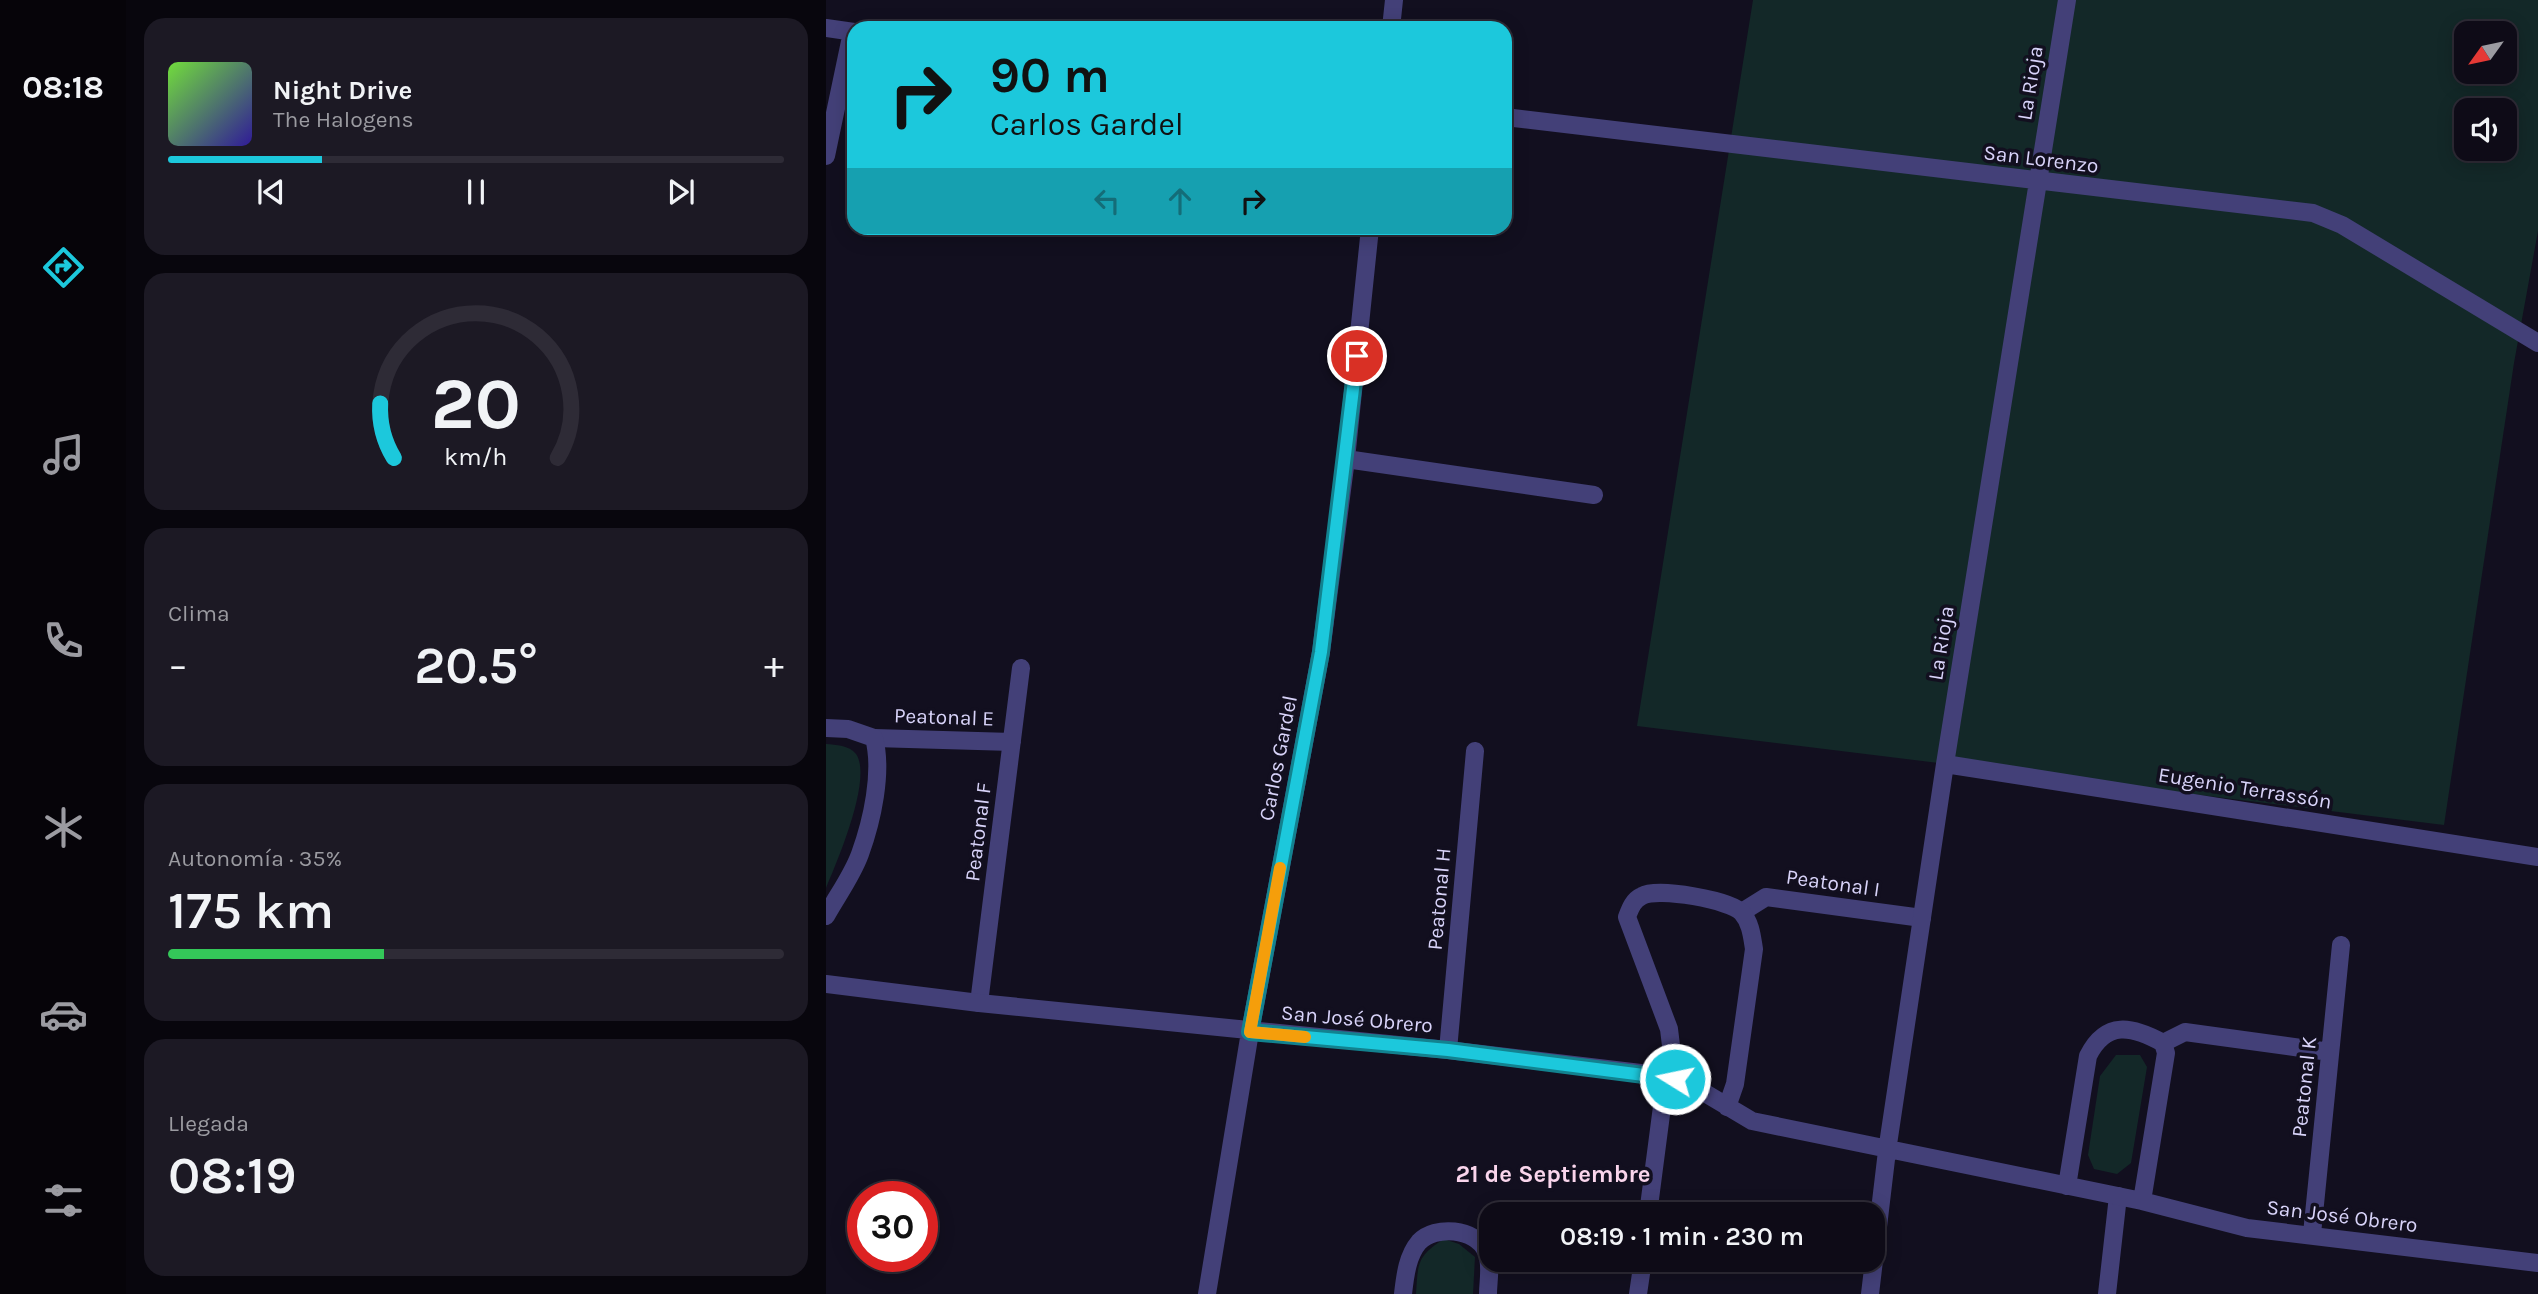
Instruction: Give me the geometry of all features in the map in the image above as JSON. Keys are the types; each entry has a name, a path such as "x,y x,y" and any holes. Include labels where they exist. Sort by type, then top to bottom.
{"street":[{"path":"1392,21 1394,0"},
{"name":"La Rioja","path":"1870,1294 1887,1150 1945,764 2067,0"},
{"path":"826,28 847,31"},
{"path":"826,156 847,60"},
{"name":"San Lorenzo","path":"1512,118 2314,213 2342,225 2538,343"},
{"name":"Carlos Gardel","path":"1207,1294 1250,1032 1321,652 1346,459 1369,235"},
{"path":"1346,459 1594,495"},
{"name":"Peatonal F","path":"979,1003 1021,668"},
{"path":"826,728 848,729 874,738 879,756 870,812 859,856 826,916"},
{"name":"Peatonal E","path":"874,738 1012,743"},
{"name":"Peatonal H","path":"1448,1050 1475,751"},
{"name":"Eugenio Terrassón","path":"1945,764 2538,856"},
{"path":"1650,1202 1675,1060 1669,1028 1629,929 1627,917 1631,905 1643,895 1657,891 1729,904 1742,912 1751,930 1754,949 1735,1084 1727,1107"},
{"name":"Peatonal I","path":"1742,912 1766,897 1922,918"},
{"name":"Peatonal K","path":"2312,1234 2341,945"},
{"name":"San José Obrero","path":"826,984 1250,1032 1448,1050 1671,1078 1752,1121 2143,1201 2247,1227 2538,1262"},
{"path":"2067,1186 2088,1056 2095,1041 2105,1032 2119,1029 2149,1035 2163,1043 2166,1053 2143,1201"},
{"path":"2163,1043 2185,1032 2330,1052"},
{"path":"2107,1294 2118,1196"},
{"path":"1404,1294 1410,1256 1419,1242 1441,1231 1472,1237 1485,1249 1489,1264 1488,1294"},
{"path":"1638,1294 1641,1272"}],"green space":[{"path":"1753,0 2538,0 2538,231 2514,363 2444,825 1637,726"},
{"path":"826,744 842,746 856,754 860,766 860,781 852,820 826,888"},
{"path":"2116,1055 2140,1055 2147,1067 2131,1163 2117,1174 2094,1169 2088,1155 2100,1076"},
{"path":"1444,1239 1459,1244 1475,1257 1473,1294 1416,1294 1421,1261 1429,1250"}],"slow traffic":[{"path":"1280,868 1250,1032 1305,1037"}],"district":[{"name":"21 de Septiembre","path":"1553,1174"}],"route":[{"path":"1357,356 1321,652 1250,1032 1448,1050 1675,1079"}]}
